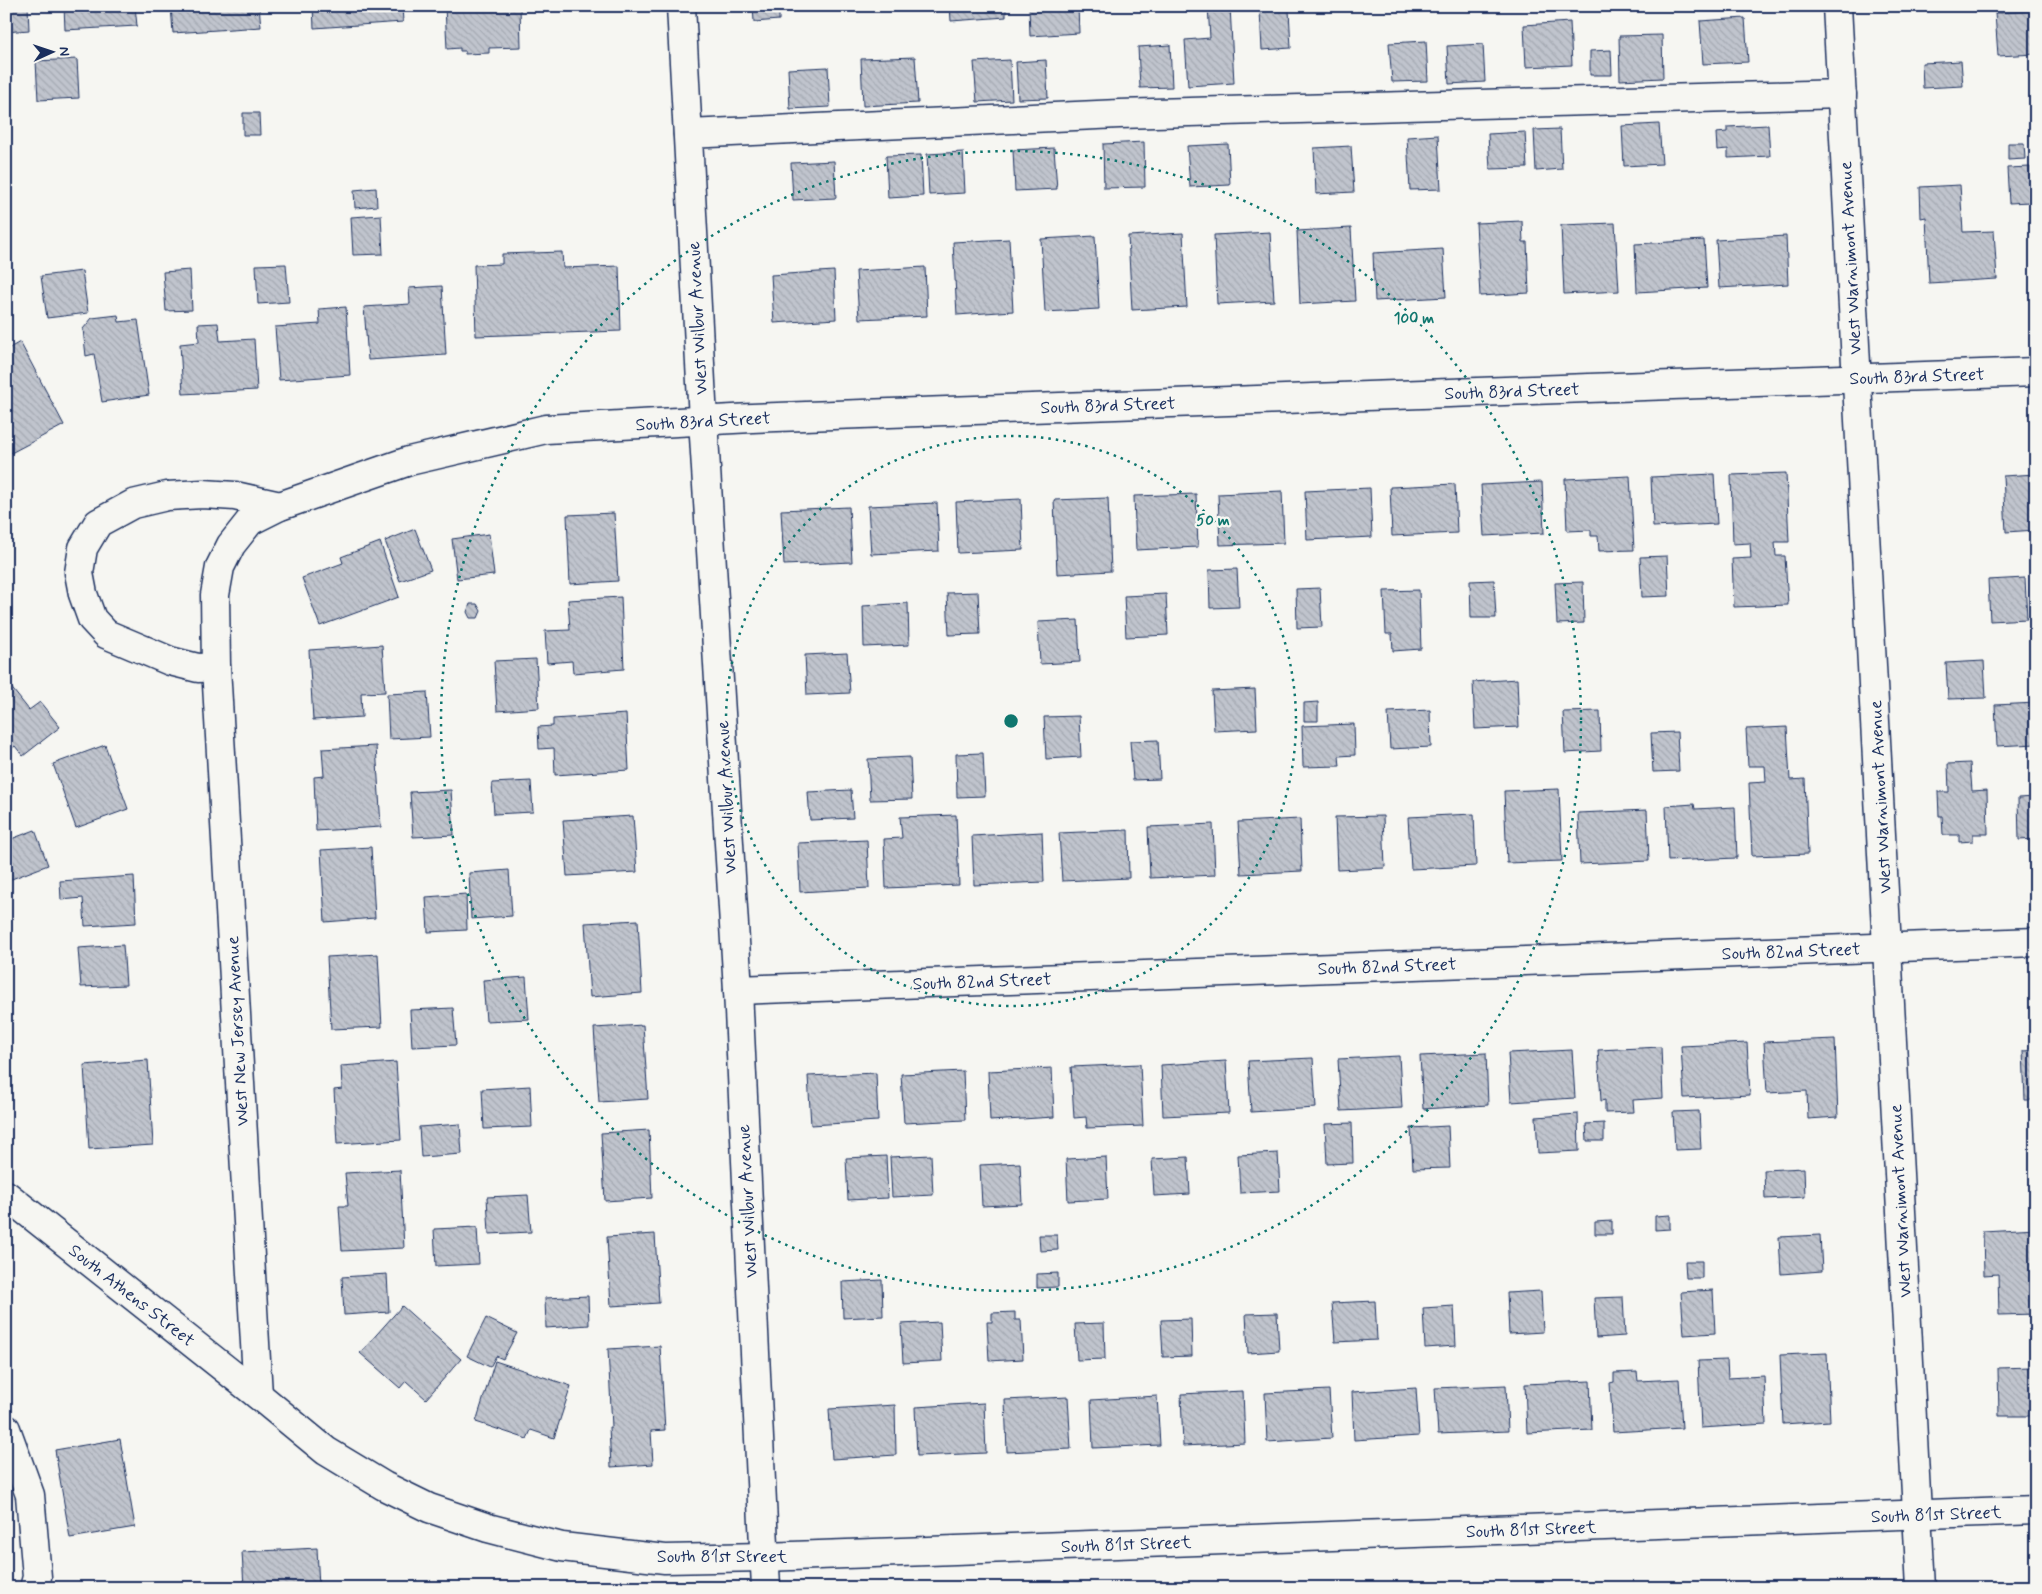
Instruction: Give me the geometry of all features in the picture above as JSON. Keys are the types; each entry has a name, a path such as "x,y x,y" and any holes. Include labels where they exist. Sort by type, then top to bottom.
{"street":[{"name":"West Wilbur Avenue","path":"681,6 703,420 738,990 766,1588"},
{"name":"West Warnimont Avenue","path":"1837,6 1921,1588"},
{"path":"688,134 1128,114 1842,94"},
{"name":"South 83rd Street","path":"220,567 231,545 250,521 280,506 409,461 546,429 703,420 2036,372"},
{"path":"216,668 198,668 170,661 106,634 92,618 83,594 79,573 83,548 98,523 132,504 167,496 227,495 280,506"},
{"name":"West New Jersey Avenue","path":"220,567 215,595 216,668 258,1394"},
{"name":"South 82nd Street","path":"738,990 2036,942"},
{"name":"South Athens Street","path":"6,1195 258,1394"},
{"name":"South 81st Street","path":"258,1394 326,1452 384,1486 429,1508 488,1528 562,1547 665,1558 764,1557 2036,1510"},
{"path":"6,1429 30,1495 37,1578 34,1588"}],"building":[{"path":"6,6 28,6 29,30 6,32"},
{"path":"64,6 135,6 137,26 65,30"},
{"path":"171,6 259,6 261,27 173,33"},
{"path":"313,6 402,6 403,22 314,28"},
{"path":"445,6 520,6 521,47 489,48 489,53 465,54 465,51 460,51 460,48 447,49"},
{"path":"753,6 779,6 779,20 754,22"},
{"path":"950,6 1006,6 1006,17 951,21"},
{"path":"1029,6 1078,6 1079,33 1030,36"},
{"path":"1208,6 1230,6 1234,83 1188,86 1185,40 1210,38"},
{"path":"1289,10 1291,48 1262,50 1260,11"},
{"path":"2033,11 2036,54 1998,56 1995,13"},
{"path":"1745,18 1748,62 1703,64 1700,21"},
{"path":"1570,22 1572,65 1526,67 1524,25"},
{"path":"1662,35 1663,78 1620,80 1619,36"},
{"path":"1426,41 1428,81 1392,82 1389,43"},
{"path":"1483,44 1485,82 1449,84 1447,46"},
{"path":"1170,45 1172,87 1140,88 1138,47"},
{"path":"1611,50 1612,75 1590,75 1590,51"},
{"path":"915,57 918,103 863,106 861,59"},
{"path":"77,59 79,98 38,100 36,61"},
{"path":"1010,60 1012,100 977,102 974,62"},
{"path":"1046,60 1048,98 1018,99 1016,62"},
{"path":"1961,61 1963,86 1923,88 1922,63"},
{"path":"828,67 830,107 790,109 788,69"},
{"path":"243,113 259,113 260,135 243,135"},
{"path":"1659,124 1662,164 1624,166 1622,126"},
{"path":"1768,125 1770,156 1728,158 1728,149 1717,150 1716,133 1727,132 1727,127"},
{"path":"1560,129 1562,169 1536,171 1534,130"},
{"path":"1525,132 1527,168 1490,169 1488,134"},
{"path":"1438,135 1441,189 1410,190 1407,137"},
{"path":"1144,142 1145,187 1104,188 1103,144"},
{"path":"2008,143 2024,143 2025,159 2008,160"},
{"path":"1228,144 1230,185 1190,187 1187,146"},
{"path":"1351,146 1354,192 1316,194 1314,148"},
{"path":"1054,148 1057,189 1015,191 1013,150"},
{"path":"963,152 965,193 929,195 927,154"},
{"path":"921,155 923,196 888,198 886,156"},
{"path":"834,161 836,198 793,200 791,163"},
{"path":"2030,167 2030,202 2009,203 2007,168"},
{"path":"1960,185 1963,232 1994,231 1997,279 1929,283 1926,217 1921,218 1920,187"},
{"path":"376,188 377,206 355,208 354,190"},
{"path":"381,215 383,254 353,255 351,217"},
{"path":"1522,221 1523,242 1527,242 1529,293 1480,296 1476,223"},
{"path":"1615,223 1619,291 1564,294 1561,225"},
{"path":"1351,228 1355,301 1300,304 1297,231"},
{"path":"1270,232 1274,301 1217,304 1214,235"},
{"path":"1183,233 1187,307 1132,310 1128,236"},
{"path":"1095,236 1099,309 1045,312 1041,239"},
{"path":"1786,236 1788,284 1719,288 1716,240"},
{"path":"1009,239 1013,311 957,315 953,242"},
{"path":"1704,240 1707,288 1637,292 1635,244"},
{"path":"1443,249 1446,297 1375,301 1373,253"},
{"path":"562,252 563,268 619,266 621,331 476,336 474,265 502,264 502,254"},
{"path":"286,264 289,302 258,304 256,265"},
{"path":"925,267 927,316 859,319 856,271"},
{"path":"190,270 192,310 166,311 163,272"},
{"path":"82,271 88,313 47,318 41,276"},
{"path":"834,271 836,319 774,323 771,275"},
{"path":"442,286 446,355 368,360 364,307 410,304 409,288"},
{"path":"346,307 350,375 279,380 275,327 320,324 319,309"},
{"path":"118,315 119,322 138,320 149,395 102,402 94,354 86,356 83,329 92,318"},
{"path":"218,323 220,341 254,339 257,390 183,394 180,344 199,342 198,324"},
{"path":"20,342 64,425 11,453 6,446 6,440 10,438 6,430 6,350"},
{"path":"1786,473 1789,542 1775,542 1776,556 1785,556 1788,605 1734,607 1732,559 1751,558 1750,543 1733,544 1731,475"},
{"path":"1714,474 1717,524 1653,527 1651,477"},
{"path":"2036,474 2036,530 2006,532 2003,476"},
{"path":"1630,476 1634,550 1599,551 1598,536 1591,536 1591,530 1567,531 1565,479"},
{"path":"1542,482 1544,533 1484,536 1481,485"},
{"path":"1455,484 1457,533 1392,536 1390,487"},
{"path":"1370,488 1372,537 1307,540 1305,491"},
{"path":"1282,491 1284,543 1220,545 1218,494"},
{"path":"1196,494 1198,547 1136,550 1134,496"},
{"path":"1108,498 1111,571 1057,574 1054,500"},
{"path":"1021,499 1023,550 958,553 956,502"},
{"path":"937,503 939,551 871,554 868,506"},
{"path":"849,507 852,562 784,565 781,510"},
{"path":"614,513 618,581 570,584 567,515"},
{"path":"415,529 431,570 400,581 385,541"},
{"path":"489,534 494,575 457,579 452,539"},
{"path":"380,542 399,597 320,626 302,578 343,563 341,557"},
{"path":"1667,556 1669,596 1642,597 1640,557"},
{"path":"1237,569 1239,607 1210,608 1209,570"},
{"path":"2025,578 2027,619 1990,621 1988,580"},
{"path":"1494,580 1496,618 1471,618 1470,581"},
{"path":"1583,582 1584,623 1557,624 1555,583"},
{"path":"1320,588 1322,627 1297,628 1296,589"},
{"path":"1419,590 1421,649 1393,651 1392,634 1386,634 1384,591"},
{"path":"978,592 980,634 949,635 947,593"},
{"path":"1166,594 1168,635 1126,637 1124,596"},
{"path":"621,597 624,669 573,673 572,661 547,663 545,631 570,630 568,600"},
{"path":"908,603 909,645 864,647 863,606"},
{"path":"470,604 477,604 481,611 478,618 470,618 467,612"},
{"path":"1078,620 1080,662 1040,664 1038,622"},
{"path":"382,645 385,692 361,693 362,717 313,720 309,650"},
{"path":"847,653 850,693 807,695 805,655"},
{"path":"536,659 539,708 497,711 494,661"},
{"path":"1984,661 1986,698 1948,699 1946,663"},
{"path":"1517,679 1519,727 1475,729 1473,682"},
{"path":"6,681 29,710 40,702 60,727 23,756 15,746 6,752"},
{"path":"1255,689 1257,729 1214,731 1212,691"},
{"path":"427,692 430,737 389,739 387,694"},
{"path":"1318,702 1318,721 1304,721 1304,703"},
{"path":"2036,703 2036,744 1997,746 1995,705"},
{"path":"1430,710 1431,747 1390,749 1388,712"},
{"path":"1600,711 1601,751 1565,753 1563,712"},
{"path":"626,714 629,770 555,775 554,748 539,749 538,727 553,726 553,719"},
{"path":"1079,716 1081,757 1046,759 1044,717"},
{"path":"1354,724 1355,755 1339,756 1340,766 1303,767 1302,726"},
{"path":"1787,727 1790,780 1805,779 1808,854 1752,856 1749,783 1766,782 1765,766 1748,766 1746,729"},
{"path":"1677,732 1679,771 1653,772 1651,733"},
{"path":"1158,740 1160,779 1133,780 1130,741"},
{"path":"105,745 128,809 76,828 53,764"},
{"path":"376,746 381,827 316,831 314,777 324,776 322,749"},
{"path":"983,753 985,796 957,797 956,754"},
{"path":"910,757 912,799 870,800 868,759"},
{"path":"1970,763 1972,791 1987,790 1988,834 1973,834 1973,841 1959,842 1959,835 1943,835 1942,816 1939,816 1938,792 1949,792 1948,764"},
{"path":"531,781 533,812 494,814 492,783"},
{"path":"1559,789 1562,861 1507,863 1504,791"},
{"path":"451,790 454,835 413,837 410,792"},
{"path":"851,790 853,818 810,820 808,792"},
{"path":"2036,797 2036,839 2019,840 2018,798"},
{"path":"1694,804 1695,809 1735,807 1737,858 1668,861 1666,806"},
{"path":"1647,810 1649,861 1580,864 1578,813"},
{"path":"1474,814 1476,866 1411,869 1408,817"},
{"path":"956,815 959,885 886,888 884,839 902,838 900,817"},
{"path":"633,816 637,872 567,876 563,820"},
{"path":"1383,816 1385,868 1337,870 1335,817"},
{"path":"1300,819 1302,871 1241,874 1238,822"},
{"path":"1213,824 1215,875 1150,878 1148,827"},
{"path":"35,830 48,865 9,880 6,872 6,841"},
{"path":"1128,830 1129,878 1062,881 1059,833"},
{"path":"1042,832 1044,882 974,885 972,836"},
{"path":"867,840 869,888 800,892 798,843"},
{"path":"371,847 375,918 325,922 321,850"},
{"path":"509,870 512,916 471,919 469,873"},
{"path":"134,876 136,923 85,926 83,898 61,900 60,881"},
{"path":"466,894 467,930 428,932 426,897"},
{"path":"638,920 642,993 590,997 585,923"},
{"path":"123,945 126,985 81,987 78,948"},
{"path":"378,954 382,1027 331,1029 327,957"},
{"path":"526,977 529,1019 486,1021 483,980"},
{"path":"453,1008 456,1045 412,1047 410,1010"},
{"path":"643,1025 648,1099 599,1102 594,1028"},
{"path":"1835,1039 1838,1117 1808,1119 1807,1091 1767,1093 1764,1042"},
{"path":"1747,1043 1750,1095 1684,1098 1681,1046"},
{"path":"1661,1047 1663,1098 1633,1100 1634,1112 1605,1113 1605,1100 1601,1101 1598,1050"},
{"path":"1572,1050 1575,1098 1511,1102 1508,1053"},
{"path":"2036,1050 2036,1100 2025,1100 2023,1051"},
{"path":"1486,1053 1488,1105 1423,1109 1420,1056"},
{"path":"1399,1056 1402,1108 1341,1111 1338,1059"},
{"path":"1313,1058 1316,1108 1251,1112 1248,1061"},
{"path":"148,1060 153,1145 89,1149 84,1065"},
{"path":"1226,1061 1229,1113 1163,1116 1161,1065"},
{"path":"396,1062 401,1140 337,1144 334,1090 342,1089 341,1066"},
{"path":"1140,1064 1143,1126 1087,1128 1086,1117 1074,1118 1071,1067"},
{"path":"1052,1068 1054,1117 990,1121 988,1071"},
{"path":"963,1071 965,1120 904,1123 901,1074"},
{"path":"876,1073 878,1121 811,1125 808,1076"},
{"path":"530,1086 532,1127 484,1129 482,1089"},
{"path":"1699,1111 1701,1149 1675,1150 1673,1112"},
{"path":"1578,1114 1579,1151 1538,1153 1536,1117"},
{"path":"1352,1123 1353,1163 1327,1164 1325,1124"},
{"path":"1604,1123 1604,1141 1587,1141 1586,1124"},
{"path":"460,1124 462,1154 421,1157 419,1127"},
{"path":"1448,1126 1450,1168 1413,1169 1411,1128"},
{"path":"649,1130 652,1198 605,1201 601,1133"},
{"path":"1278,1153 1280,1191 1240,1193 1238,1155"},
{"path":"931,1155 933,1195 892,1197 890,1157"},
{"path":"886,1156 888,1198 848,1200 846,1158"},
{"path":"1106,1157 1108,1199 1068,1201 1066,1159"},
{"path":"1188,1157 1190,1194 1154,1196 1152,1159"},
{"path":"1020,1163 1022,1204 982,1206 980,1165"},
{"path":"1804,1168 1805,1197 1765,1199 1764,1170"},
{"path":"400,1170 404,1248 342,1251 339,1206 348,1206 345,1173"},
{"path":"528,1195 531,1232 489,1234 487,1197"},
{"path":"1670,1215 1670,1229 1655,1230 1655,1216"},
{"path":"1612,1221 1612,1234 1595,1234 1595,1222"},
{"path":"477,1227 479,1264 436,1266 434,1229"},
{"path":"2036,1228 2036,1314 1999,1315 1998,1274 1984,1275 1983,1231"},
{"path":"655,1234 659,1303 611,1306 607,1237"},
{"path":"1039,1235 1057,1235 1058,1250 1040,1251"},
{"path":"1820,1235 1822,1271 1781,1274 1779,1237"},
{"path":"1685,1261 1702,1261 1702,1278 1686,1278"},
{"path":"1058,1273 1058,1287 1037,1288 1037,1274"},
{"path":"387,1274 389,1312 344,1315 342,1277"},
{"path":"882,1280 883,1316 843,1318 842,1282"},
{"path":"1713,1290 1715,1333 1684,1335 1681,1292"},
{"path":"1541,1291 1543,1332 1509,1334 1507,1293"},
{"path":"588,1296 589,1325 546,1328 545,1298"},
{"path":"1623,1297 1625,1336 1596,1338 1594,1298"},
{"path":"1375,1301 1377,1340 1335,1342 1332,1303"},
{"path":"402,1306 461,1359 426,1399 406,1381 400,1388 360,1353"},
{"path":"1454,1306 1456,1346 1425,1348 1423,1308"},
{"path":"1015,1312 1015,1320 1021,1320 1023,1359 989,1361 987,1322 992,1322 992,1313"},
{"path":"1277,1313 1279,1351 1248,1353 1246,1314"},
{"path":"486,1318 517,1333 503,1359 496,1356 490,1367 467,1356"},
{"path":"1191,1319 1192,1356 1163,1357 1161,1320"},
{"path":"940,1322 942,1361 903,1363 901,1324"},
{"path":"1104,1323 1105,1359 1077,1360 1075,1324"},
{"path":"660,1346 665,1430 651,1431 653,1464 611,1467 609,1427 612,1427 608,1349"},
{"path":"2030,1346 2036,1346 2036,1416 1999,1416 1998,1368 2031,1367"},
{"path":"1827,1353 1830,1421 1783,1424 1780,1355"},
{"path":"1727,1360 1728,1378 1764,1376 1766,1424 1701,1428 1698,1361"},
{"path":"495,1361 571,1386 554,1438 531,1430 527,1439 476,1422"},
{"path":"1637,1372 1638,1381 1679,1379 1682,1428 1613,1432 1610,1383 1614,1382 1614,1373"},
{"path":"1590,1381 1592,1430 1527,1433 1525,1384"},
{"path":"1506,1385 1508,1431 1438,1434 1435,1388"},
{"path":"1416,1388 1419,1436 1354,1440 1352,1392"},
{"path":"1329,1390 1332,1438 1267,1442 1265,1393"},
{"path":"1243,1391 1245,1443 1183,1446 1181,1394"},
{"path":"1157,1396 1160,1445 1093,1448 1091,1400"},
{"path":"1068,1397 1071,1449 1007,1452 1005,1400"},
{"path":"984,1403 986,1453 917,1456 915,1407"},
{"path":"895,1405 896,1455 832,1459 829,1409"},
{"path":"120,1439 135,1527 70,1538 55,1450"},
{"path":"317,1548 319,1588 244,1588 242,1552"}]}
